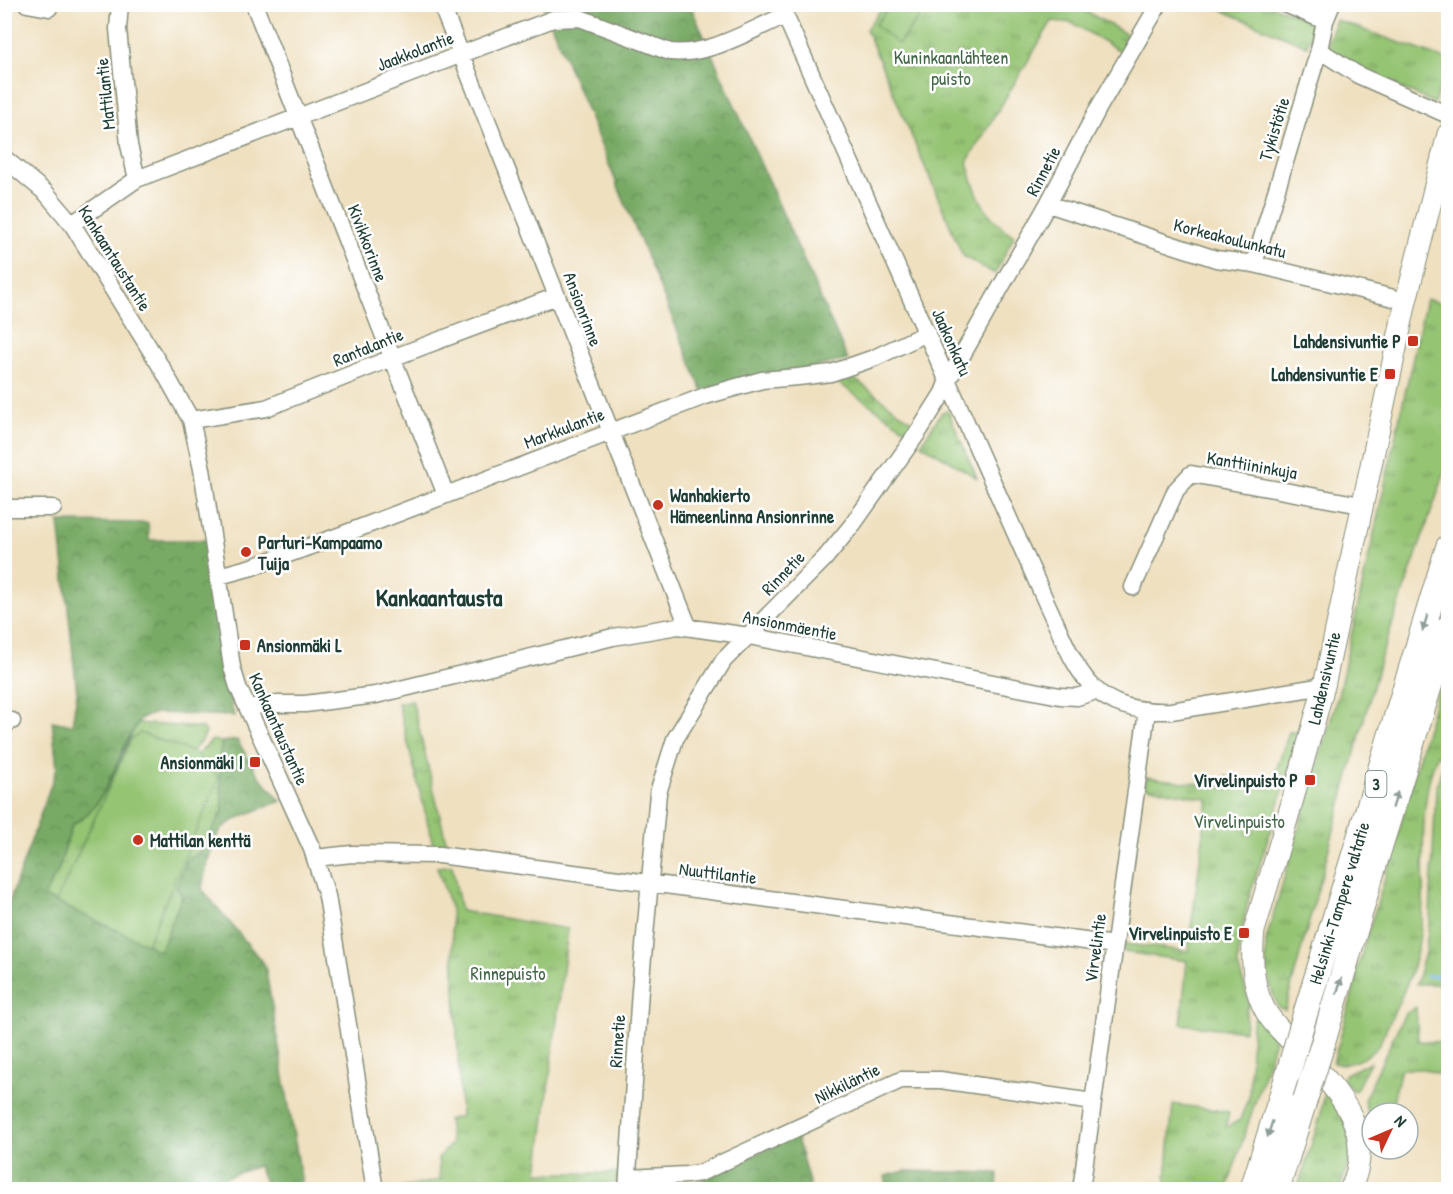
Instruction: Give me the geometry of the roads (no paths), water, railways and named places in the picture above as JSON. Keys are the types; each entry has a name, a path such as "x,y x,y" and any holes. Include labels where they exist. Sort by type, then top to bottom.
{"highway":[{"name":"Helsinki-Tampere valtatie","path":"1252,1190 1449,547"},
{"name":"Helsinki-Tampere valtatie","path":"1277,1190 1449,627"}],"main road":[{"name":"Lahdensivuntie","path":"1350,1190 1358,1168 1359,1152 1352,1104 1338,1092 1274,1022 1264,1007 1252,968 1254,931 1324,686 1406,301 1449,134"}],"street":[{"path":"27,4 49,8"},
{"name":"Mattilantie","path":"120,4 118,29 129,145 137,179"},
{"name":"Kivikkorinne","path":"254,4 446,495"},
{"name":"Ansionrinne","path":"441,4 688,626"},
{"name":"Rinnetie","path":"627,1184 658,793 675,739 724,660 825,558 853,524 919,431 944,393 948,380 1048,204 1099,107 1159,4"},
{"path":"1285,4 1325,21"},
{"name":"Tykistötie","path":"1254,264 1319,50 1325,21 1332,4"},
{"name":"Jaakkolantie","path":"72,224 137,179 553,19 580,18 670,52 691,52 707,49 784,9"},
{"name":"Jaakonkatu","path":"784,9 1079,670 1096,691"},
{"path":"1319,50 1358,75 1449,115"},
{"name":"Kankaantaustantie","path":"4,158 46,193 72,224 191,420 202,469 232,667 238,687 315,858 333,922 375,1190"},
{"name":"Korkeakoulunkatu","path":"1048,204 1216,258 1254,264 1406,301"},
{"name":"Rantalantie","path":"191,420 266,408 557,296"},
{"name":"Markkulantie","path":"219,576 252,567 705,396 762,380 831,373 874,358 927,333"},
{"name":"Kanttiininkuja","path":"1133,587 1176,490 1191,474 1361,505"},
{"path":"4,508 53,508"},
{"name":"Ansionmäentie","path":"248,710 263,704 305,704 376,695 613,637 678,626 748,636 1060,696 1077,697 1096,691"},
{"path":"1096,691 1117,703 1147,711 1171,711 1324,686"},
{"name":"Virvelintie","path":"1081,1190 1147,711"},
{"name":"Nuuttilantie","path":"315,858 362,854 439,855 1115,945"},
{"name":"Nikkiläntie","path":"627,1184 700,1173 901,1080 940,1080 1093,1102"}],"waterway":[{"path":"1426,976 1448,976"}],"place":[{"name":"Lahdensivuntie P","path":"1413,341"},
{"name":"Lahdensivuntie E","path":"1390,374"},
{"name":"Wanhakierto Hämeenlinna Ansionrinne","path":"658,505"},
{"name":"Parturi-Kampaamo Tuija","path":"246,552"},
{"name":"Ansionmäki L","path":"245,645"},
{"name":"Ansionmäki I","path":"255,762"},
{"name":"Virvelinpuisto P","path":"1310,780"},
{"name":"Mattilan kenttä","path":"138,840"},
{"name":"Virvelinpuisto E","path":"1244,933"}],"district":[{"name":"Kankaantausta","path":"439,597"}],"park label":[{"name":"Kuninkaanlähteen puisto","path":"951,67"},
{"name":"Virvelinpuisto","path":"1239,821"},
{"name":"Rinnepuisto","path":"508,973"}]}
